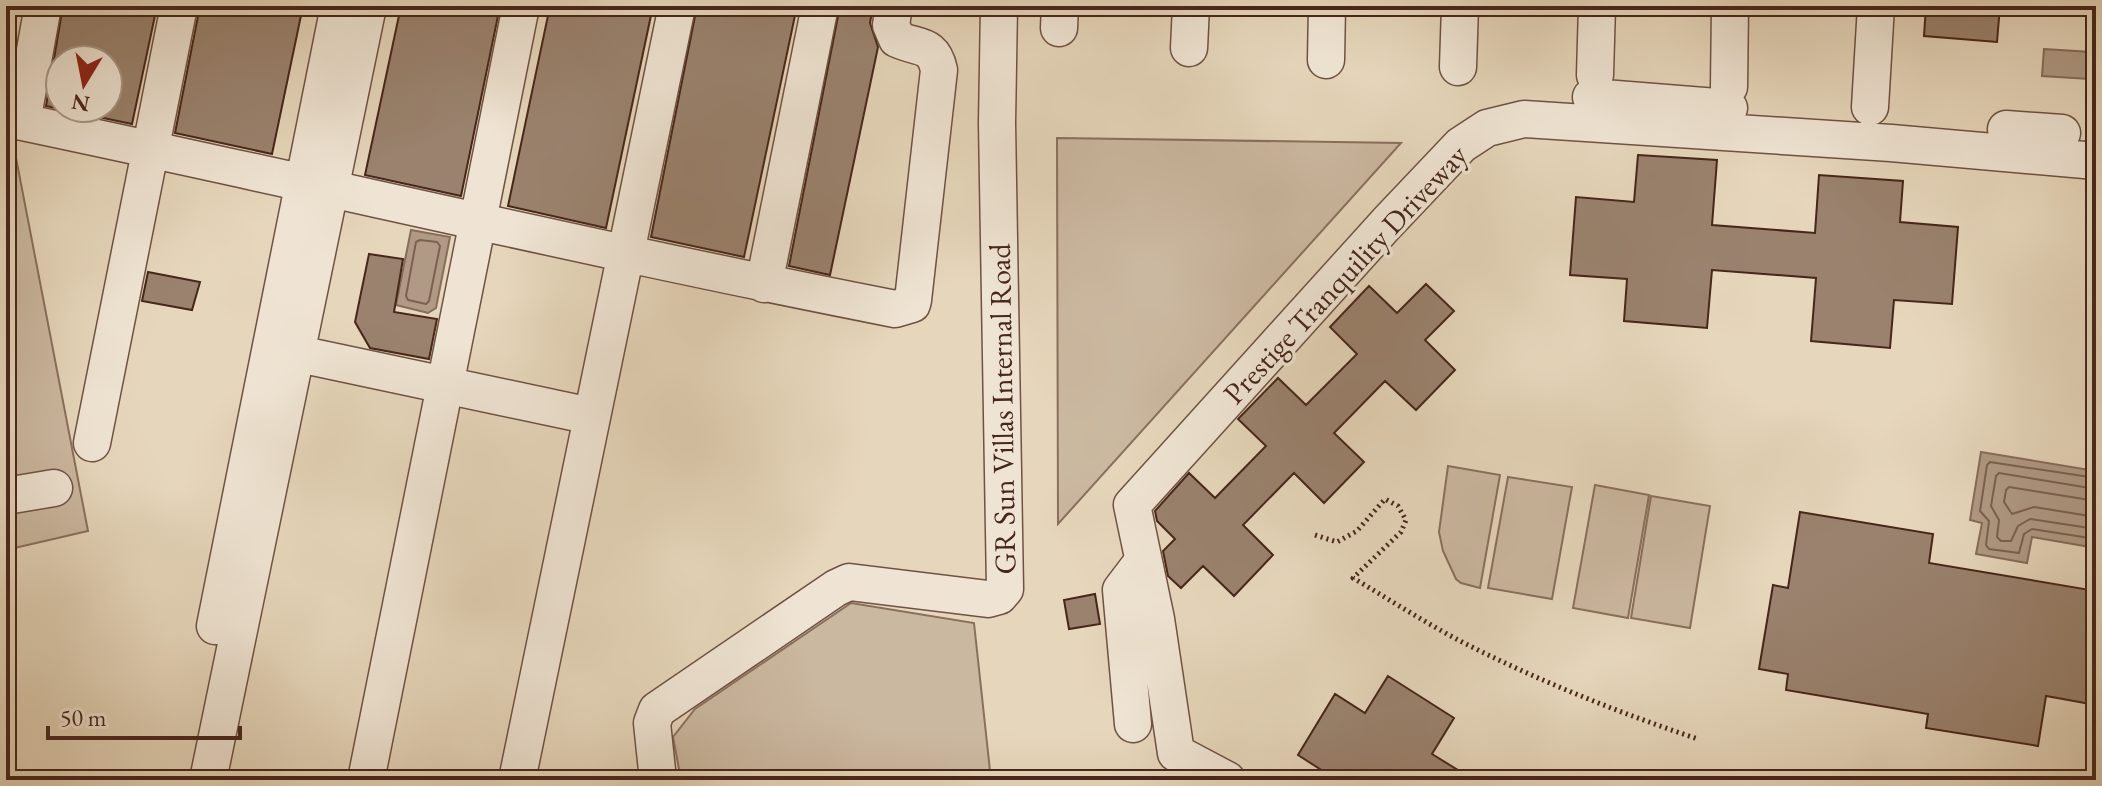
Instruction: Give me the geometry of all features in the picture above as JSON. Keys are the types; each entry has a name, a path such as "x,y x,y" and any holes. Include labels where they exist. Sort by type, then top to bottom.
{"street":[{"path":"43,6 22,122 764,284 895,309 912,304 939,70 937,60 925,47 897,39 891,25 894,6"},
{"path":"92,443 179,6"},
{"path":"184,780 222,654 284,351 317,185 339,6"},
{"path":"317,185 368,6"},
{"path":"366,780 521,6"},
{"path":"517,780 677,6"},
{"path":"764,284 820,6"},
{"name":"GR Sun Villas Internal Road","path":"658,780 652,723 657,710 836,588 849,582 988,599 999,596 1005,589 997,123 999,6"},
{"path":"1189,48 1191,6"},
{"path":"1326,60 1327,6"},
{"path":"1458,67 1460,6"},
{"path":"1597,6 1593,86 1726,107 1743,114 1758,134"},
{"path":"1729,87 1730,6"},
{"path":"1870,107 1876,6"},
{"name":"Prestige Tranquility Driveway","path":"1227,780 1176,753 1156,619 1132,505 1376,234 1461,145 1487,128 1524,119 1891,143 2096,161"},
{"path":"1891,143 1901,127 1918,122 2062,133"},
{"path":"284,351 591,416"},
{"path":"6,496 54,488"},
{"path":"1133,724 1121,590 1143,561"},
{"path":"208,780 222,654"}],"path":[{"path":"1315,535 1337,542 1357,531 1385,499 1398,506 1406,520 1401,532 1353,578 1467,644 1526,673 1626,714 1698,739"}],"shaded area":[{"path":"6,106 88,531 6,550"},
{"path":"1057,138 1401,143 1058,524"},
{"path":"1448,466 1500,475 1480,588 1456,579 1443,551 1439,532"},
{"path":"1508,477 1572,487 1552,599 1488,588"},
{"path":"1595,485 1649,495 1628,618 1573,608"},
{"path":"1651,496 1710,506 1690,628 1631,618"},
{"path":"851,603 974,623 991,780 681,780 673,737 695,709"}],"water":[{"path":"2044,49 2091,52 2089,79 2042,76"},
{"path":"411,230 450,237 436,308 428,313 396,305"},
{"path":"1981,452 2096,471 2096,548 2032,537 2027,563 1976,554 1982,523 1970,520"}],"building":[{"path":"63,6 157,6 132,124 124,122 124,44 57,44"},
{"path":"200,6 303,6 272,154 175,133"},
{"path":"401,6 500,6 461,196 365,175"},
{"path":"550,6 653,6 606,228 508,206"},
{"path":"697,6 797,6 744,257 651,237"},
{"path":"840,6 873,6 870,23 878,47 830,275 789,266"},
{"path":"1926,6 2000,6 1997,42 1924,36"},
{"path":"1638,155 1717,160 1712,225 1815,233 1819,175 1903,181 1900,222 1958,227 1952,304 1894,300 1890,348 1811,341 1816,278 1712,270 1707,328 1624,321 1627,279 1570,275 1576,197 1634,202"},
{"path":"369,254 403,259 394,312 437,319 429,359 370,348 355,322"},
{"path":"148,272 200,282 192,310 142,301"},
{"path":"1426,284 1454,311 1425,340 1455,370 1416,410 1385,381 1334,433 1364,462 1324,503 1294,473 1243,525 1273,555 1234,596 1203,566 1181,588 1168,576 1163,551 1175,539 1157,521 1155,511 1189,473 1215,498 1266,446 1238,419 1278,378 1306,405 1357,354 1330,327 1369,286 1397,313"},
{"path":"1800,512 1933,534 1929,563 2096,591 2096,705 2046,696 2038,746 1926,728 1928,714 1786,690 1788,674 1759,669 1773,585 1788,588"},
{"path":"1095,594 1100,624 1069,629 1064,600"},
{"path":"1388,676 1454,718 1432,754 1474,780 1337,780 1298,755 1335,694 1365,713"}]}
